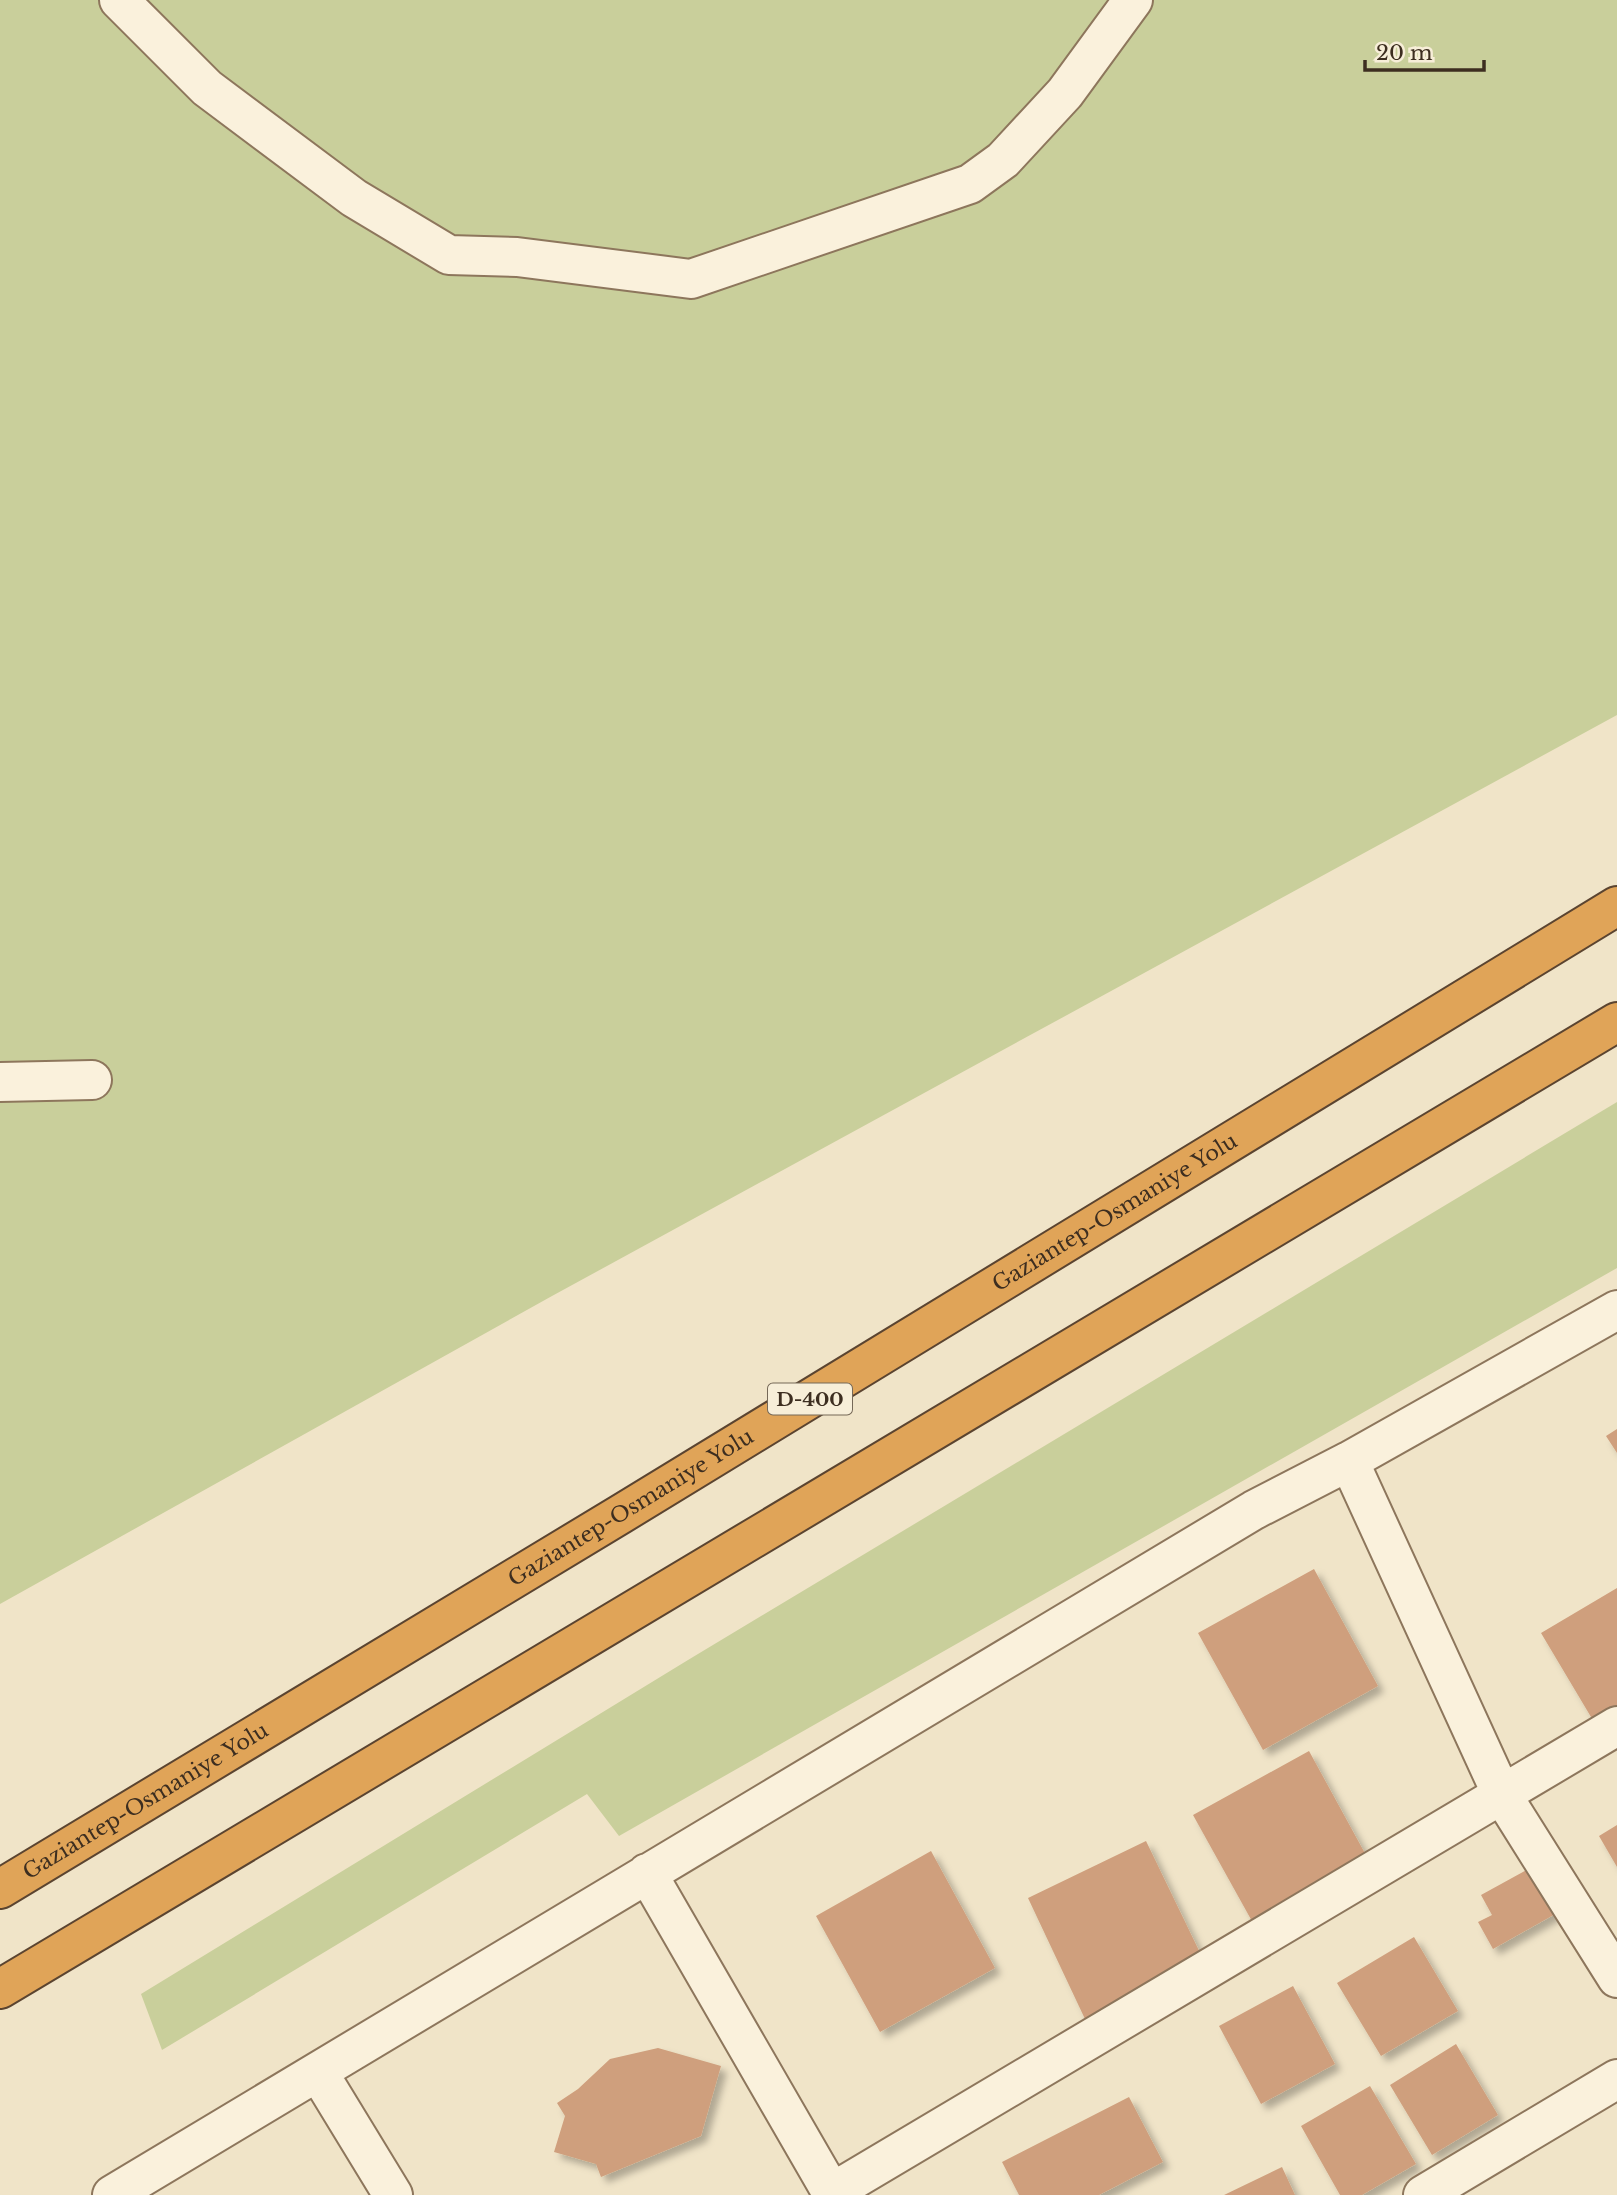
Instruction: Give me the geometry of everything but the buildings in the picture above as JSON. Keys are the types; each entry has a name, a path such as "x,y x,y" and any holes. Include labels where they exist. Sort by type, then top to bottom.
{"highway":[{"name":"Gaziantep-Osmaniye Yolu","path":"0,1889 633,1507 1617,906"},
{"path":"0,1989 1617,1022"}],"street":[{"path":"119,0 206,88 354,198 449,255 517,257 691,279 970,184 1003,160 1065,93 1133,0"},
{"path":"0,1082 92,1080"},
{"path":"112,2195 1254,1510 1349,1461 1617,1310"},
{"path":"1349,1461 1502,1795 1617,1978"},
{"path":"647,1873 832,2194 1617,1726"},
{"path":"318,2072 393,2195"},
{"path":"1423,2195 1617,2079"}],"green space":[{"path":"0,0 1617,0 1617,715 552,1296 0,1604"},
{"path":"1617,1102 1617,1268 619,1836 587,1794 162,2050 141,1994 688,1660"}]}
